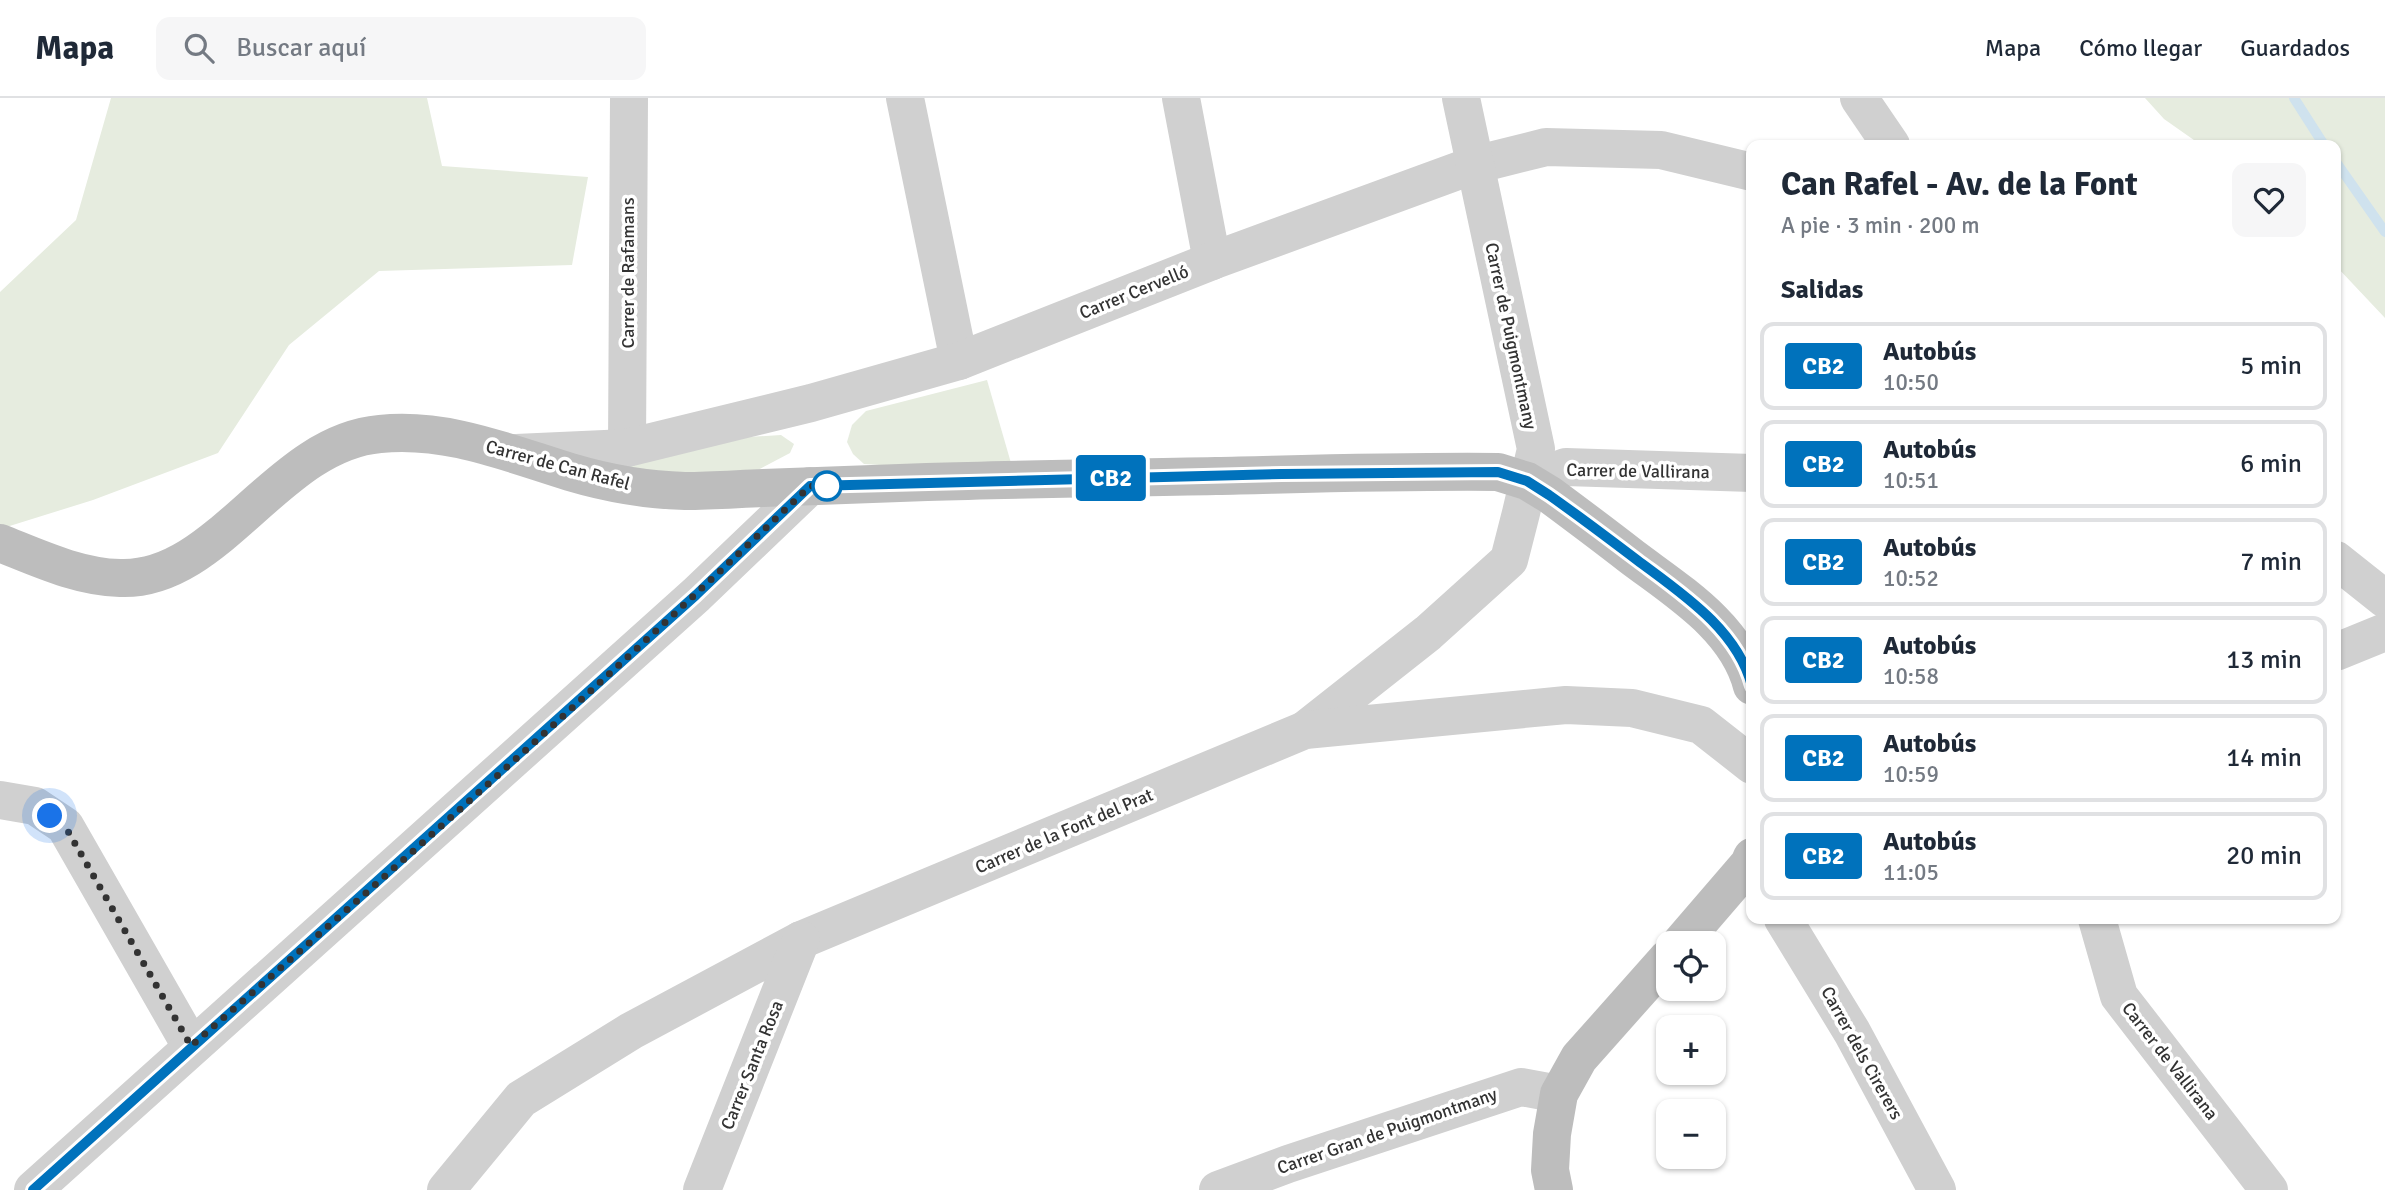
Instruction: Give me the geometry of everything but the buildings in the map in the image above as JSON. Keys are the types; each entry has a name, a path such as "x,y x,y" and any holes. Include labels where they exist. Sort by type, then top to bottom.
{"street":[{"name":"Carrer de Rafamans","path":"627,448 629,98"},
{"path":"905,98 959,361"},
{"path":"1181,98 1212,261"},
{"name":"Carrer de Puigmontmany","path":"1306,730 1428,634 1509,560 1536,449 1461,98"},
{"path":"1859,98 1888,140"},
{"name":"Carrer Cervelló","path":"514,453 627,448 811,403 959,361 1212,261 1474,165 1546,147 1661,150 1746,171"},
{"name":"Carrer de Can Rafel","path":"0,544 87,574 121,578 152,575 180,564 229,528 303,465 346,441 377,434 409,433 467,440 622,485 684,491 1448,471 1498,472 1527,481 1549,495 1707,615 1731,643 1746,670"},
{"name":"Carrer de Vallirana","path":"1527,481 1566,467 1746,474"},
{"path":"33,1190 686,604 810,486"},
{"path":"2341,564 2385,598"},
{"path":"2341,650 2385,632"},
{"name":"Carrer de la Font del Prat","path":"446,1190 521,1099 631,1031 801,940 1306,730 1566,705 1632,708 1701,725 1746,760"},
{"path":"0,800 35,806 65,826 191,1046"},
{"path":"1692,931 1746,869"},
{"name":"Carrer dels Cirerers","path":"1786,924 1852,1032 1937,1190"},
{"name":"Carrer de Vallirana","path":"2098,924 2119,996 2269,1190"},
{"name":"Carrer Santa Rosa","path":"702,1190 801,940"},
{"path":"1554,1190 1550,1170 1552,1134 1559,1094 1579,1058 1656,971"},
{"name":"Carrer Gran de Puigmontmany","path":"1217,1190 1521,1087 1559,1094"}],"shaded area":[{"path":"111,98 427,98 442,166 588,177 572,265 379,271 289,345 218,453 93,500 0,529 0,292 76,220"},
{"path":"2145,98 2385,98 2385,318 2341,271 2341,140 2194,140 2164,119"},
{"path":"987,380 1011,463 898,466 864,464 853,454 847,442 852,425 866,411"},
{"path":"781,435 794,444 790,453 756,471 707,479 603,463 732,438"}],"waterway":[{"path":"2294,98 2321,140"},
{"path":"2341,169 2385,232"}],"bus line":[{"name":"CB2","path":"33,1190 696,595 810,486 1282,474 1498,472 1527,481 1549,495 1707,615 1731,643 1746,670"}],"route":[{"path":"50,816 65,826 191,1046 279,971 696,595 810,486 836,485 827,486"}]}
